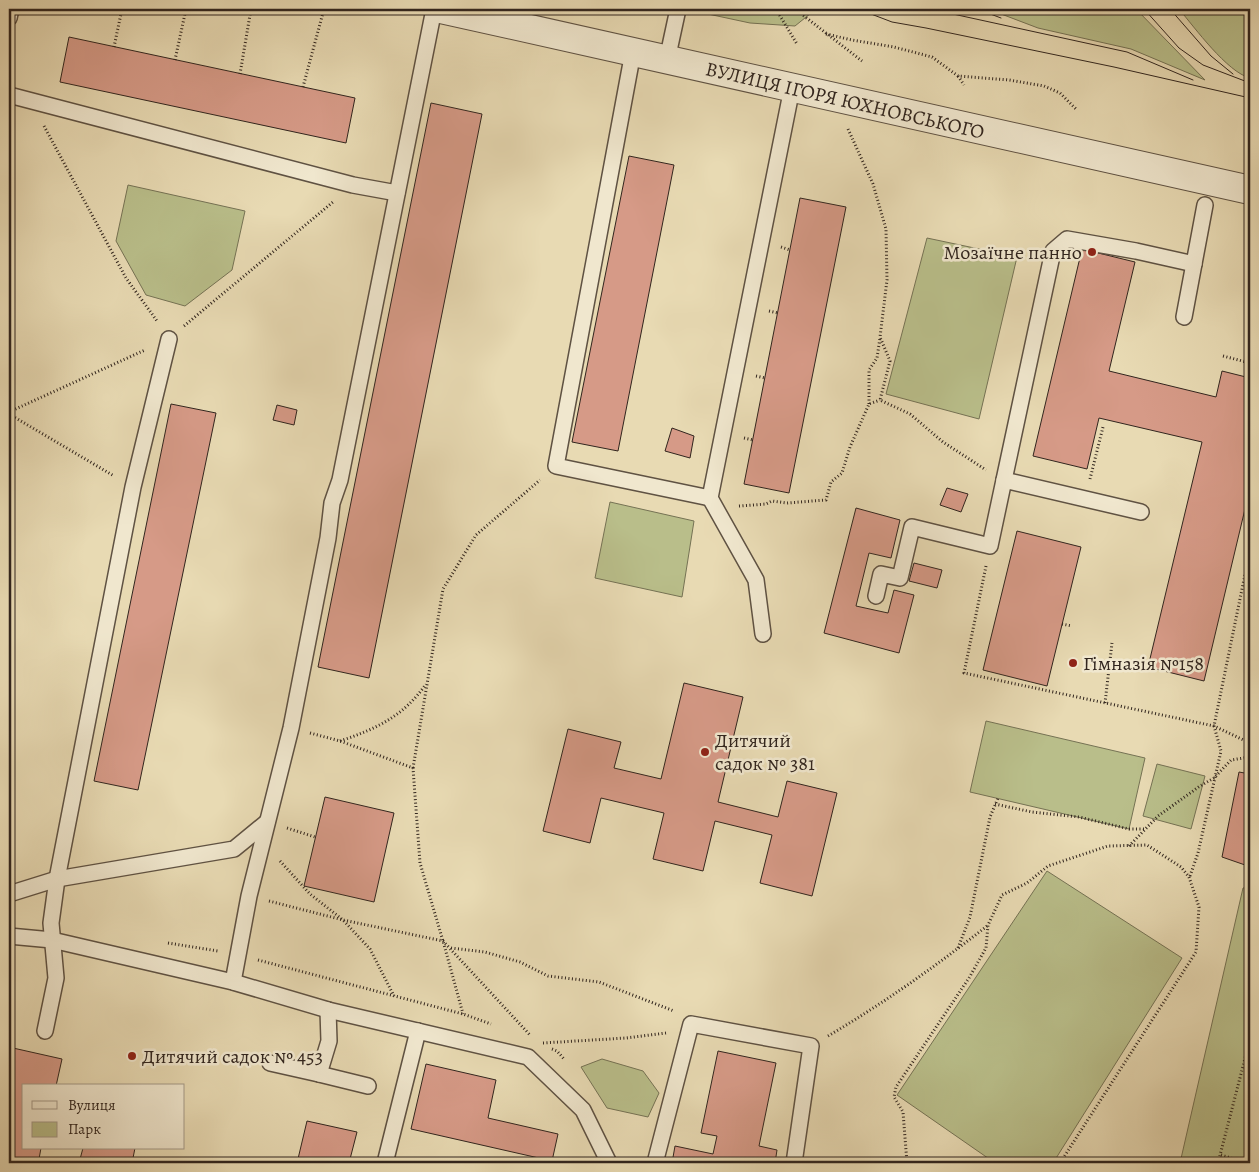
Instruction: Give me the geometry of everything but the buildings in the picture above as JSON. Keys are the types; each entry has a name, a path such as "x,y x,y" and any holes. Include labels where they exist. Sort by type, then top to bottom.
{"street":[{"name":"ВУЛИЦЯ ІГОРЯ ЮХНОВСЬКОГО","path":"441,9 1250,190"}],"lane":[{"path":"9,18 11,9"},
{"path":"233,982 249,896 290,728 328,538 332,503 340,480 434,9"},
{"path":"667,60 678,9"},
{"path":"633,52 556,466 712,502"},
{"path":"763,634 756,580 712,502 792,88"},
{"path":"9,96 354,185 397,193"},
{"path":"1184,318 1205,204"},
{"path":"876,596 881,574 900,578 912,527 990,546 1053,251 1066,239 1136,251 1194,264"},
{"path":"45,1032 56,978 51,923 57,880 133,487 169,338"},
{"path":"1004,480 1141,512"},
{"path":"9,894 57,880 234,848 267,822"},
{"path":"9,936 52,940 233,982 328,1010 528,1057 583,1110 609,1163"},
{"path":"319,1074 329,1041 328,1010"},
{"path":"655,1163 690,1027 811,1046 794,1163"},
{"path":"385,1163 418,1031"},
{"path":"270,1063 368,1086"}],"path":[{"path":"114,47 122,9"},
{"path":"175,60 186,9"},
{"path":"240,74 251,9"},
{"path":"303,87 324,9"},
{"path":"776,9 797,44"},
{"path":"795,9 862,61"},
{"path":"826,34 894,47 932,57 958,76 964,84"},
{"path":"958,76 1009,80 1044,86 1060,94 1077,110"},
{"path":"31,101 126,278 169,338"},
{"path":"712,502 766,504 772,500 787,503 826,500 831,482 842,473 850,447 869,404 869,370 877,358 887,280 886,229 873,184 846,124"},
{"path":"9,413 169,338 354,185"},
{"path":"880,336 890,361 880,400"},
{"path":"1223,356 1250,363"},
{"path":"869,404 880,400 910,414 943,442 1004,480"},
{"path":"9,413 133,487"},
{"path":"1093,470 1103,427"},
{"path":"463,1014 444,941 420,863 413,768 443,589 476,535 556,466"},
{"path":"990,546 964,673 1214,726 1250,743"},
{"path":"1189,877 1198,853 1220,751 1214,726 1250,550"},
{"path":"1062,624 1072,626"},
{"path":"1105,703 1112,643"},
{"path":"340,741 392,719 416,699 428,682"},
{"path":"290,728 340,741 413,768"},
{"path":"1129,846 1158,816 1214,778 1231,760 1250,757"},
{"path":"958,948 970,917 990,817 998,798"},
{"path":"995,804 1032,812 1079,817 1129,829 1146,829"},
{"path":"267,822 315,837"},
{"path":"262,844 310,894 343,920 370,949 394,996"},
{"path":"907,1163 903,1112 894,1097 896,1087 969,978 986,948 988,925 1002,895 1028,884 1048,866 1108,846 1147,846 1181,867 1189,877 1199,907 1196,952 1060,1163"},
{"path":"249,896 343,920 444,941 532,1038 524,1035"},
{"path":"811,1046 869,1011 926,973 988,925"},
{"path":"450,948 486,952 520,962 548,976 599,982 672,1010 690,1027"},
{"path":"238,955 463,1014 498,1026"},
{"path":"541,1043 626,1038 690,1027"},
{"path":"1218,1163 1250,1039"},
{"path":"1221,1155 1247,1163"}],"green space":[{"path":"706,9 816,9 795,26 750,23 708,14"},
{"path":"988,9 1136,9 1205,80 1131,49 1038,28"},
{"path":"1179,9 1250,9 1250,78 1241,74 1222,59"},
{"path":"128,185 245,211 232,270 185,306 146,295 116,241"},
{"path":"927,238 1017,257 979,419 886,394"},
{"path":"610,502 694,521 682,597 595,578"},
{"path":"986,721 1145,758 1129,829 970,792"},
{"path":"1157,764 1205,776 1191,829 1143,816"},
{"path":"1047,871 1182,958 1053,1163 995,1163 897,1095"},
{"path":"1250,887 1250,1163 1180,1163 1243,888"},
{"path":"602,1059 643,1071 659,1093 648,1117 607,1108 581,1067"}],"tram line":[{"path":"858,9 892,22 1114,67 1250,98"},
{"path":"930,9 1127,52 1193,80"},
{"path":"977,9 1001,18"},
{"path":"1144,9 1179,48 1203,65 1250,83"},
{"path":"1170,9 1211,56 1233,74"}],"place":[{"name":"Мозаїчне панно","path":"1092,252"},
{"name":"Гімназія №158","path":"1073,663"},
{"name":"Дитячий садок № 381","path":"705,752"},
{"name":"Дитячий садок № 453","path":"132,1056"}]}
